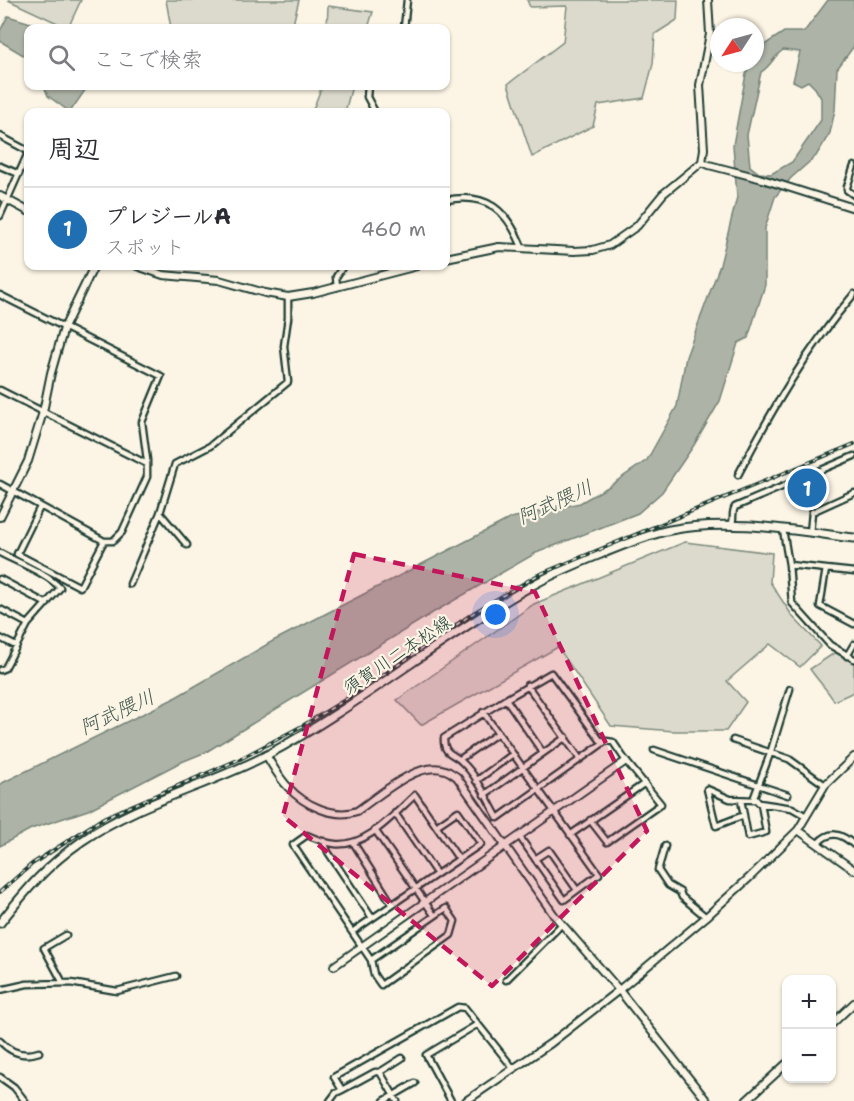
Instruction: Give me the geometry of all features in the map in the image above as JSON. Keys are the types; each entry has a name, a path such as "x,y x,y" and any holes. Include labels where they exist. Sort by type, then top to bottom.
{"main road":[{"name":"須賀川二本松線","path":"0,923 37,877 84,839 118,820 266,755 349,707 528,588 586,560 668,530 706,525 731,525 854,538"}],"street":[{"path":"404,24 407,0"},
{"path":"450,257 499,247 574,251 592,250 610,245 632,230 663,194 702,162 704,149 700,85 710,34 708,0"},
{"path":"368,90 367,97 373,108"},
{"path":"0,136 24,150"},
{"path":"0,216 24,162"},
{"path":"702,162 853,207"},
{"path":"0,166 19,174"},
{"path":"854,166 847,190 854,195"},
{"path":"0,196 24,209"},
{"path":"450,199 466,197 484,200 493,205 513,228 522,247"},
{"path":"0,517 28,461 64,328 92,270"},
{"path":"149,270 163,275 219,280 288,297 401,270"},
{"path":"337,286 336,277 340,270"},
{"path":"738,475 789,384 828,324 854,294"},
{"path":"0,295 161,376 142,422 147,477 122,532 113,541 104,541 0,484"},
{"path":"130,584 160,513 172,469 177,462 210,446 288,382 284,346 288,297"},
{"path":"0,390 147,464"},
{"path":"731,525 734,520 735,507 854,458"},
{"path":"810,533 812,512 854,493"},
{"path":"40,507 17,554 80,587 104,541"},
{"path":"160,513 187,545"},
{"path":"783,530 792,603 830,645 854,659"},
{"path":"0,553 31,568 60,588 59,592 28,624 5,668 0,669"},
{"path":"789,566 854,573"},
{"path":"826,569 820,606 854,624"},
{"path":"0,579 47,604"},
{"path":"0,609 28,624"},
{"path":"0,638 16,646"},
{"path":"847,656 854,644"},
{"path":"590,820 607,842 661,804 626,762 613,742 600,740 551,673 527,685 444,738 444,745 450,755 460,759 498,818 606,741"},
{"path":"527,685 580,759"},
{"path":"754,800 790,689"},
{"path":"506,699 543,753"},
{"path":"483,712 598,874 564,900 519,836"},
{"path":"460,759 498,733"},
{"path":"484,795 566,737"},
{"path":"733,740 797,763 825,785"},
{"path":"654,750 788,795"},
{"path":"476,781 513,754"},
{"path":"266,755 288,788 322,810 336,814 349,814 357,811 416,771 433,768 446,770 457,777 562,924 619,990 707,1101"},
{"path":"466,1101 551,1043 619,990 706,916 798,830 825,785 854,757"},
{"path":"334,966 626,762"},
{"path":"570,835 645,783"},
{"path":"744,815 716,826 707,789 723,797 754,800 761,804 792,808 806,816"},
{"path":"371,960 446,908 455,921 451,935 381,985 374,975 371,960 363,946 293,845 307,835 335,844 353,842 368,836 415,795 458,858"},
{"path":"741,800 748,837 766,832 761,804"},
{"path":"352,932 481,843 458,811 436,826"},
{"path":"395,813 436,873"},
{"path":"375,830 434,915"},
{"path":"798,830 854,870"},
{"path":"818,843 825,835 834,834 847,838 854,845"},
{"path":"324,841 328,852 372,918"},
{"path":"353,842 392,903"},
{"path":"664,846 658,870 663,879 706,916"},
{"path":"535,859 549,850 577,890"},
{"path":"506,980 562,924"},
{"path":"63,983 44,948 66,935"},
{"path":"0,990 27,984 63,983 117,991 176,976"},
{"path":"836,1019 854,1003"},
{"path":"342,1090 334,1077 458,1007 465,1008 513,1068"},
{"path":"451,1101 426,1055 478,1024"},
{"path":"0,1041 6,1048 26,1056 39,1052"},
{"path":"330,1101 336,1093 375,1072 380,1072 402,1058"},
{"path":"746,1101 782,1069"},
{"path":"380,1072 397,1101"},
{"path":"0,1077 14,1087 25,1101"},
{"path":"384,1101 415,1083"}],"highlighted area":[{"path":"354,554 535,592 647,831 492,986 283,816"}],"shaded area":[{"path":"8,0 81,0 70,24 59,24"},
{"path":"166,0 299,0 295,24 170,24"},
{"path":"527,0 678,0 677,20 655,34 653,64 644,98 598,105 593,126 532,157 508,84 563,42 567,6 530,7"},
{"path":"828,0 854,0 854,46 837,69 835,110 830,133 816,156 791,178 775,197 765,228 765,285 748,338 738,343 720,401 662,492 638,513 536,553 434,612 206,752 179,763 88,810 31,829 0,846 0,784 171,700 273,641 511,518 580,503 647,460 677,406 686,357 720,265 737,197 733,145 747,72 761,72 747,135 750,166 759,173 771,174 792,162 821,120 821,98 815,88 808,81 801,85 793,81 800,52 783,50 764,70 764,45 784,32 804,32"},
{"path":"328,6 373,12 369,24 327,24"},
{"path":"8,16 34,24 24,24 24,56 0,41 0,31"},
{"path":"46,90 85,90 73,108 64,108 48,96"},
{"path":"320,90 351,90 346,108 314,108"},
{"path":"685,542 772,553 770,582 793,617 821,646 800,667 770,644 727,681 746,702 726,731 674,731 611,726 558,647 421,725 397,700 534,604"},
{"path":"836,652 854,663 854,692 834,701 810,669"}],"railway":[{"path":"0,892 32,864 105,817 240,759 304,725 366,687 475,612 538,575 854,444"}],"place":[{"name":"プレジールA","path":"807,488"}],"water label":[{"name":"阿武隈川","path":"555,502"},
{"name":"阿武隈川","path":"117,712"}]}
